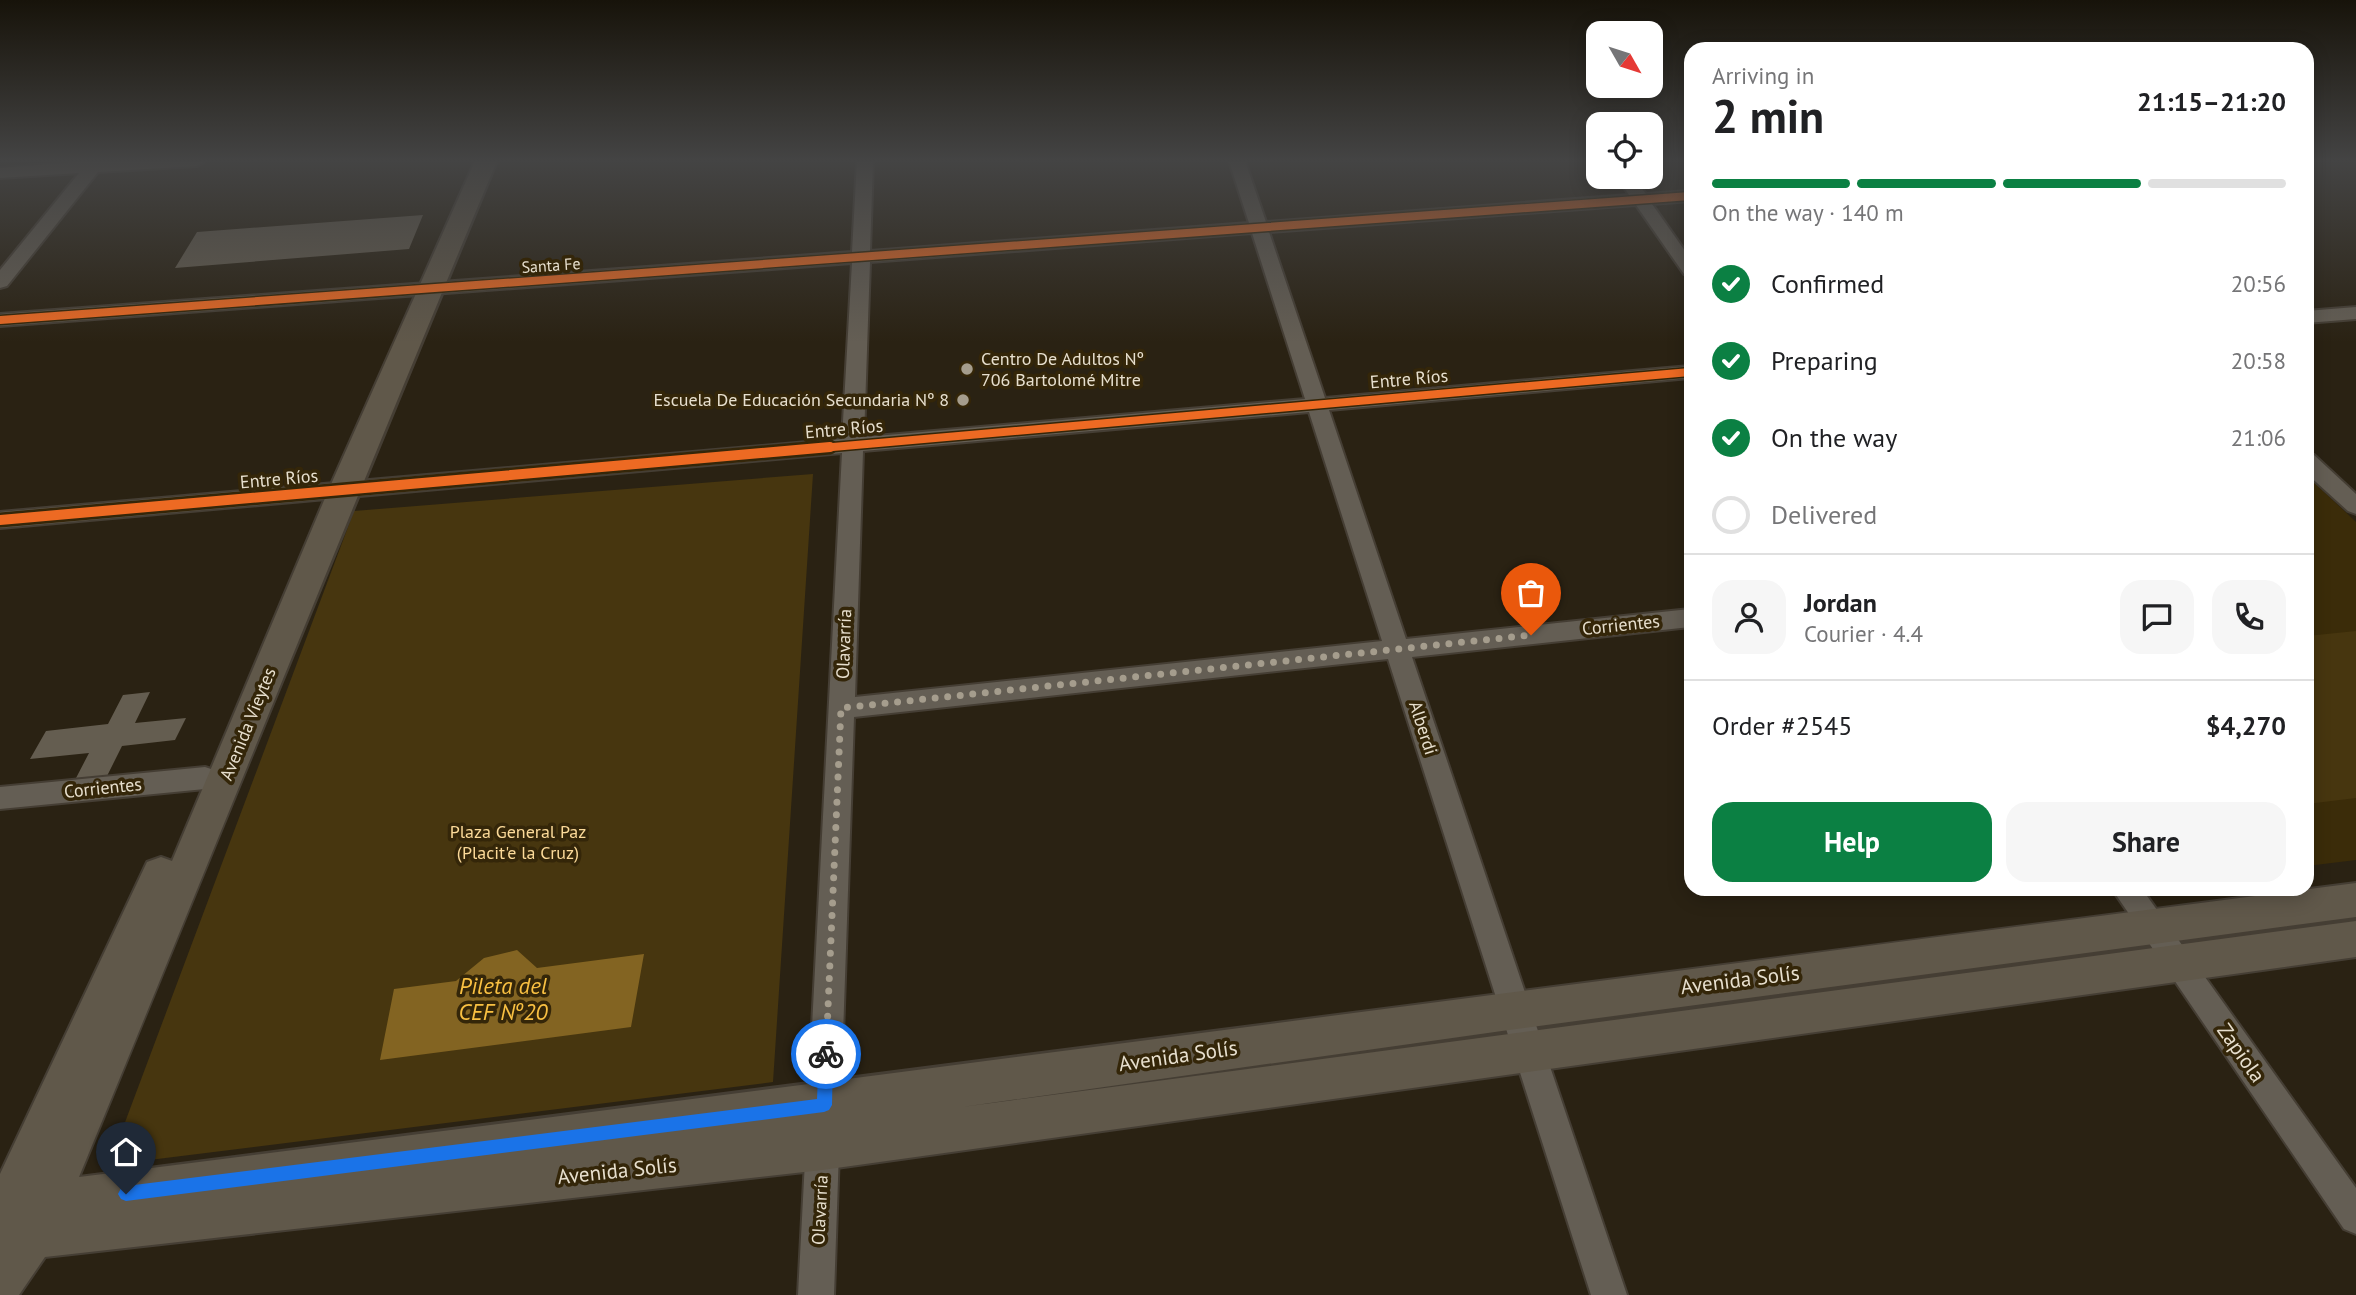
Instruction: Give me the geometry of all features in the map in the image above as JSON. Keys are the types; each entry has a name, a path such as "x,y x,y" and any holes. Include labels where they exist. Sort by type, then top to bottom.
{"main road":[{"name":"Avenida Vieytes","path":"426,290 452,221"},
{"name":"Avenida Vieytes","path":"0,1281 19,1258 14,1220 205,778 458,221"},
{"name":"Avenida Vieytes","path":"14,1220 226,779 336,492"},
{"name":"Avenida Solís","path":"14,1220 1516,1010 2356,900"},
{"name":"Avenida Solís","path":"14,1220 822,1148 2356,939"}],"street":[{"path":"0,282 49,221"},
{"name":"Olavarría","path":"816,1295 862,221"},
{"name":"Alberdi","path":"1257,221 1609,1295"},
{"name":"Santa Fe","path":"0,320 1349,221"},
{"path":"1656,221 1684,261"},
{"path":"2314,316 2356,313"},
{"name":"Entre Ríos","path":"0,520 1684,373"},
{"path":"2314,467 2356,506"},
{"name":"Corrientes","path":"841,708 1684,619"},
{"name":"Corrientes","path":"0,798 205,778"},
{"name":"Zapiola","path":"2131,896 2356,1217"}],"shaded area":[{"path":"2314,483 2356,522 2356,860 2314,865"}],"green space":[{"name":"Plaza General Paz (Placit'e la Cruz)","path":"813,474 773,1082 109,1165 354,511"},
{"path":"2356,631 2356,798 2314,803 2314,635"}],"water":[{"name":"Pileta del CEF Nº20","path":"517,950 537,968 644,954 631,1027 380,1060 394,989 456,981 484,958"}],"building":[{"path":"337,221 420,221 409,249 175,268 197,232"},
{"path":"150,692 135,723 186,718 175,740 122,746 107,776 75,780 89,753 30,759 46,731 108,724 123,695"}],"cycle path":[{"path":"0,320 1343,221"},
{"path":"0,520 1684,373"}],"way so far":[{"path":"826,1054 841,708 1531,635"}],"place":[{"name":"Centro De Adultos Nº 706 Bartolomé Mitre","path":"967,369"},
{"name":"Escuela De Educación Secundaria Nº 8","path":"963,400"}],"route":[{"path":"126,1194 824,1105 826,1054"}]}
